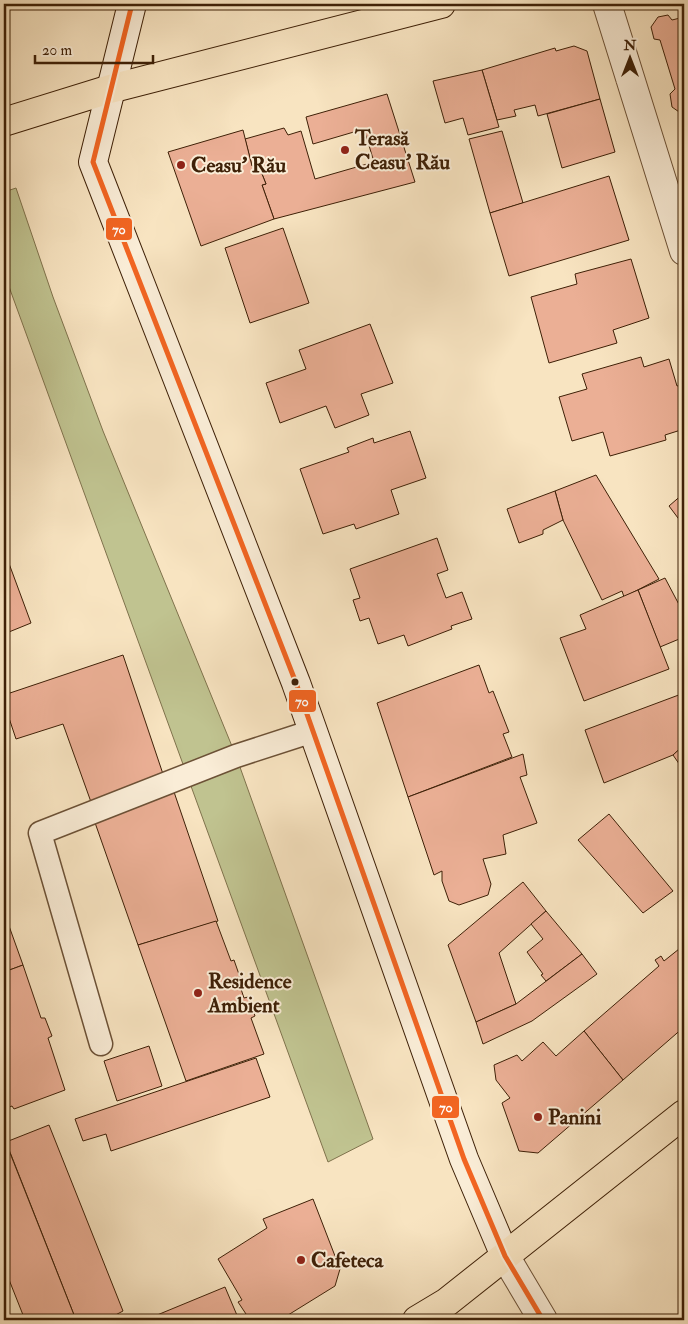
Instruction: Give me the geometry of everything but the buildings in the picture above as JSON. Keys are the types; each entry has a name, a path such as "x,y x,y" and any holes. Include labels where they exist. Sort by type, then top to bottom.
{"main road":[{"path":"132,4 93,162 296,683 464,1159 505,1256 543,1320"},
{"path":"392,4 431,7"},
{"path":"607,4 684,251"},
{"path":"4,122 110,90 431,7"},
{"path":"416,1320 447,1302 684,1114"}],"lane":[{"path":"101,1044 40,833 236,756 312,731"}],"green space":[{"path":"16,188 53,297 103,431 236,756 373,1139 328,1162 4,273 4,192"}],"transit line":[{"name":"70","path":"132,4 93,162 296,683 464,1159 505,1256 543,1320"}],"place":[{"name":"Terasă Ceasu' Rău","path":"345,150"},
{"name":"Ceasu' Rău","path":"181,165"},
{"name":"Residence Ambient","path":"198,993"},
{"name":"Panini","path":"538,1117"},
{"name":"Cafeteca","path":"301,1260"}]}
